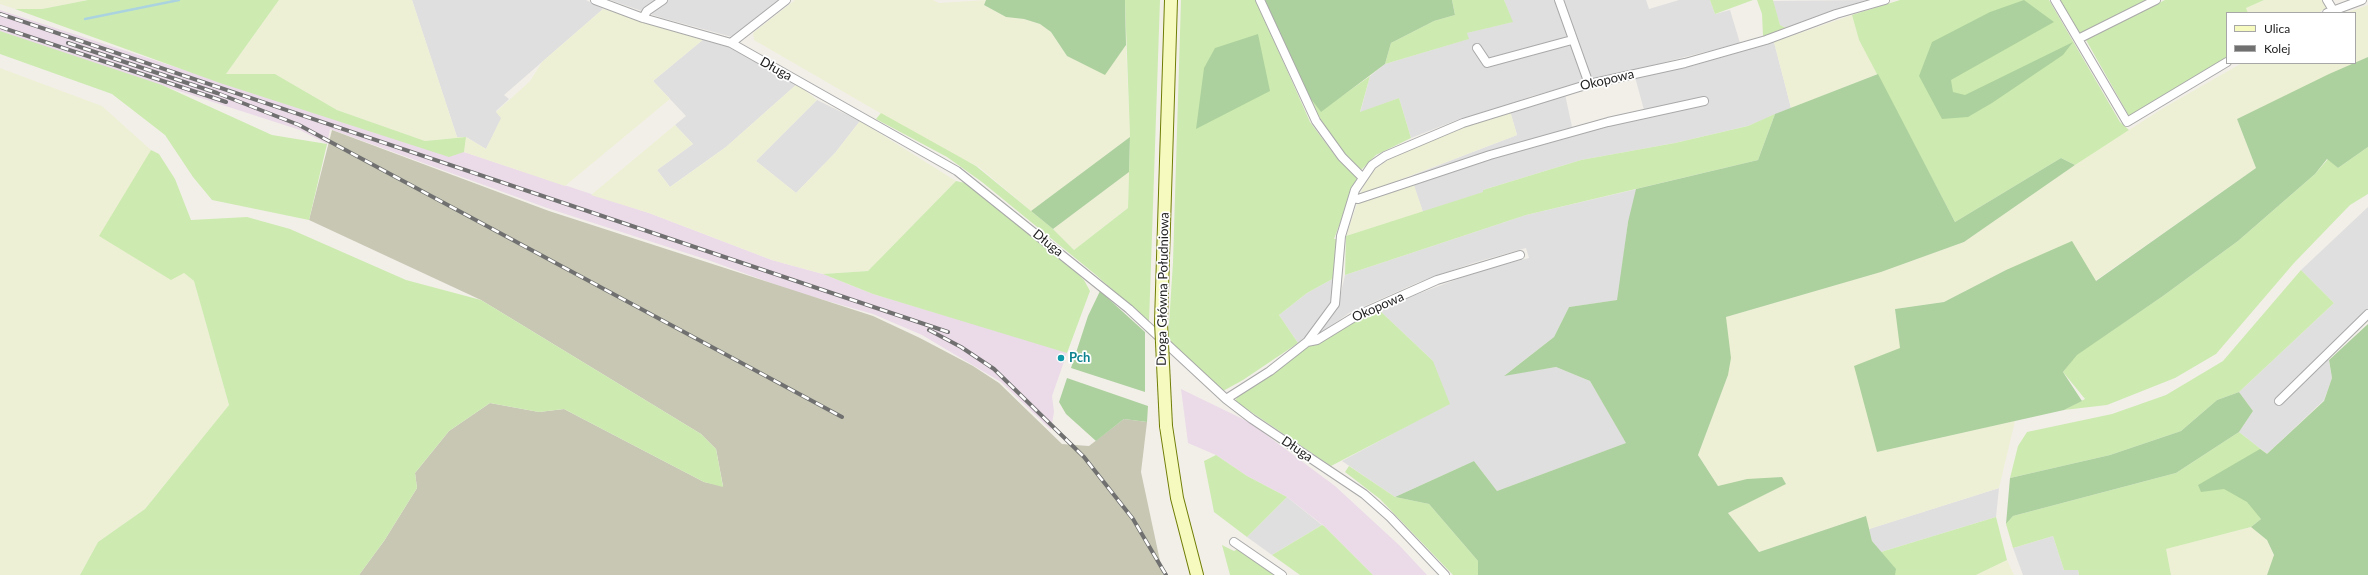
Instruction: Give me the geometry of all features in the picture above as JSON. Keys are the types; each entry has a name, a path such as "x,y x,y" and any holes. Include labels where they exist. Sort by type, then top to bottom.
{"main road":[{"name":"Droga Główna Południowa","path":"1171,0 1161,322 1166,426 1179,508 1197,575"}],"street":[{"name":"Długa","path":"595,0 643,18 731,43 957,170 1129,309 1226,399 1252,419 1364,494 1390,517 1445,575"},
{"path":"643,18 647,11 663,0"},
{"path":"731,43 786,0"},
{"path":"1260,0 1316,121 1342,157 1363,178"},
{"path":"1559,0 1572,40 1589,84"},
{"name":"Okopowa","path":"1226,399 1270,372 1307,342 1335,304 1341,236 1353,198 1363,178 1372,165 1402,147 1463,123 1589,84 1685,63 1766,40 1836,14 1885,0"},
{"path":"2054,0 2128,122 2226,63"},
{"path":"2078,39 2156,0"},
{"path":"2327,0 2330,12 2362,0"},
{"path":"1477,48 1486,63 1572,40"},
{"path":"1353,198 1358,199 1490,155 1608,122 1704,101"},
{"name":"Okopowa","path":"1307,342 1318,340 1356,316 1437,280 1520,255"},
{"path":"2279,401 2368,314"},
{"path":"1234,542 1282,575"}],"shaded area":[{"path":"0,0 88,0 42,9 15,9 0,4"},
{"path":"279,0 412,0 457,137 466,137 425,141 337,110 275,74 226,74"},
{"path":"412,0 586,0 603,9 504,95 509,99 496,111 502,118 486,149 466,137 457,137"},
{"path":"610,0 778,0 732,37 659,17"},
{"path":"795,0 933,0 939,3 986,0 984,5 1006,17 1024,19 1040,24 1051,32 1067,56 1105,74 1126,45 1130,137 1031,211 979,167 937,146 754,40 753,33"},
{"path":"1504,0 1646,0 1649,9 1679,0 1710,0 1715,14 1730,10 1740,43 1532,96 1480,115 1462,118 1411,138 1399,98 1360,113 1370,76 1385,64 1468,39 1466,33 1512,22"},
{"path":"1870,0 1788,29 1780,25 1772,1"},
{"path":"2264,0 2323,0 2327,8 2319,12 2247,12 2245,8"},
{"path":"2368,5 2368,57 2356,63 2356,12 2349,12"},
{"path":"603,9 705,38 653,81 670,99 565,186 464,152 466,137 486,149 501,118 496,112 530,81 542,62"},
{"path":"0,10 449,156 458,152 464,152 649,213 772,260 823,274 873,294 1059,349 1067,353 1052,396 1054,412 1051,430 1001,382 922,335 873,314 796,292 708,260 547,208 330,129 327,144 300,130 64,54 0,31"},
{"path":"1852,15 1859,40 1878,74 1791,108 1774,42"},
{"path":"705,38 730,47 797,84 726,147 670,187 657,170 693,144 675,125 686,116 653,81"},
{"path":"1774,42 1791,108 1748,126 1675,143 1581,160 1483,190 1484,192 1423,212 1414,187 1413,175 1517,135 1510,111 1565,94 1572,127 1644,110 1635,77 1695,65"},
{"path":"2240,64 2353,64 2237,119 2256,168 2095,281 2006,270 1944,302 1895,309 1901,348 1877,452 2015,421 1999,488 1869,529 1866,516 1759,552 1728,513 1786,483 1781,477 1718,486 1698,455 1728,375 1726,317 1881,272 1964,242 2085,158 2165,107"},
{"path":"0,68 102,106 151,150 147,158 184,273 194,281 229,405 145,509 98,542 80,575 0,575"},
{"path":"797,84 817,100 756,161 796,193 835,153 860,121 956,181 868,271 823,274 772,260 649,213 591,195 675,125 693,144 657,170 670,187 726,147"},
{"path":"817,100 860,121 835,153 796,193 756,161"},
{"path":"1510,111 1517,135 1360,195 1364,185 1373,171 1403,149 1470,122"},
{"path":"332,130 549,211 873,316 920,338 973,366 999,383 1062,444 1089,446 1124,419 1147,422 1141,472 1163,575 359,575 384,541 417,488 415,473 449,431 490,403 539,412 564,409 704,482 723,486 716,449 701,434 481,300 309,220"},
{"path":"1722,169 1708,210 1628,222 1618,300 1569,307 1554,337 1505,375 1556,367 1590,381 1627,443 1497,491 1474,461 1395,497 1342,461 1433,412 1433,361 1378,309 1476,272 1529,258 1526,248 1473,263 1419,282 1349,313 1316,337 1337,310 1345,275 1526,215"},
{"path":"1129,172 1128,208 1074,250 1053,229"},
{"path":"1414,185 1423,212 1346,236 1357,204"},
{"path":"2368,207 2368,310 2327,350 2332,378 2324,400 2267,454 2239,432 2253,411 2239,392 2334,303 2301,270"},
{"path":"1336,277 1333,300 1313,332 1298,343 1279,315 1307,293"},
{"path":"1181,389 1249,422 1335,486 1399,545 1427,575 1373,575 1324,526 1287,497 1247,476 1216,455 1188,443"},
{"path":"1999,488 1996,517 1881,552 1872,541 1869,529"},
{"path":"1287,497 1322,525 1272,555 1247,537"},
{"path":"2251,527 2267,540 2274,556 2267,575 2171,575 2165,549"},
{"path":"2053,536 2064,570 2078,570 2079,575 2023,575 2013,548"},
{"path":"2007,560 2014,575 1976,575"}],"green space":[{"path":"88,0 279,0 226,74 275,74 337,110 425,141 466,137 464,152 449,157 220,83 15,9 42,9"},
{"path":"986,0 1125,0 1126,45 1105,75 1067,56 1051,32 1040,24 1024,19 1006,17 984,5"},
{"path":"1125,0 1160,0 1149,323 1096,275 982,182 947,157 876,119 881,113 976,166 1053,229 1074,250 1128,208 1130,137"},
{"path":"1181,0 1256,0 1310,122 1336,157 1357,178 1334,239 1337,239 1336,277 1307,293 1279,315 1298,343 1243,380 1223,391 1168,340 1173,262"},
{"path":"1265,0 1452,0 1455,15 1434,21 1391,43 1385,64 1321,112 1307,94"},
{"path":"1452,0 1504,0 1513,22 1467,33 1469,39 1385,64 1391,43 1434,21 1455,15"},
{"path":"1710,0 1753,0 1715,14"},
{"path":"1757,0 1773,0 1780,25 1788,29 1763,36 1762,14"},
{"path":"1900,0 2049,0 2120,122 2129,130 2075,165 2061,158 1955,222 1859,40 1852,15"},
{"path":"2024,0 2054,22 1951,80 1953,92 1965,95 2073,42 2063,55 1992,103 1968,117 1942,119 1919,76 1932,42 1990,12"},
{"path":"2060,0 2149,0 2083,34 2078,32"},
{"path":"2165,0 2264,0 2246,8 2248,12 2226,12 2226,60 2129,116 2086,40"},
{"path":"0,31 162,85 272,135 327,144 309,220 212,200 193,177 165,135 112,94 0,54"},
{"path":"1258,34 1270,91 1196,129 1204,68 1215,48"},
{"path":"2368,57 2368,147 2338,168 2327,159 2315,174 2238,241 2163,296 2077,355 2063,372 2082,401 2064,410 1877,452 1854,366 1900,348 1895,309 1944,302 2006,270 2072,241 2096,281 2256,168 2237,119 2329,74 2352,64 2356,64 2356,62"},
{"path":"1878,74 1955,222 2061,158 2075,165 1964,242 1881,272 1726,317 1731,358 1728,375 1698,455 1718,486 1747,479 1782,477 1786,484 1728,513 1759,552 1866,516 1872,541 1896,569 1895,575 1478,575 1478,561 1429,504 1395,497 1474,461 1497,491 1626,443 1590,381 1556,367 1504,376 1554,337 1569,307 1617,300 1628,222 1636,189 1758,160 1775,114"},
{"path":"1370,76 1360,112 1399,98 1411,138 1376,155 1361,170 1346,156 1321,120 1307,94 1321,111"},
{"path":"1775,114 1758,160 1526,215 1345,275 1346,236 1483,192 1483,190 1581,160 1675,143 1748,126"},
{"path":"1130,137 1129,172 1053,229 1031,211"},
{"path":"2368,147 2368,194 2350,205 2294,263 2216,354 2175,378 2107,405 2064,410 2085,399 2063,372 2076,355 2163,296 2238,241 2315,174 2328,159 2338,168"},
{"path":"151,150 159,154 175,179 191,220 247,217 290,229 406,280 481,300 701,434 716,449 723,487 704,482 564,409 539,412 490,403 449,431 415,473 417,488 384,541 359,575 80,575 98,542 145,509 229,405 194,281 184,273 171,280 99,236"},
{"path":"956,181 965,183 1064,261 1084,280 1090,291 1067,353 873,294 823,274 868,271"},
{"path":"2301,270 2334,303 2239,392 2217,400 2181,431 2110,455 2010,478 2018,446 2027,432 2112,414 2166,395 2223,361"},
{"path":"1100,291 1145,332 1145,392 1071,368 1088,316"},
{"path":"1378,309 1433,361 1450,404 1331,466 1235,401 1238,396 1277,371 1308,344 1319,344 1355,319"},
{"path":"2368,324 2368,575 2267,575 2274,555 2267,540 2251,527 2261,519 2247,502 2224,489 2201,492 2198,485 2260,449 2267,454 2324,401 2332,378 2329,360"},
{"path":"1067,378 1148,406 1147,422 1124,419 1096,441 1066,414 1059,402"},
{"path":"2239,392 2253,411 2239,432 2176,473 2013,516 2006,524 2010,478 2110,455 2181,431 2217,400"},
{"path":"2239,432 2267,454 2278,444 2368,529 2298,559 2261,519 2251,527 2166,549 2171,575 2079,575 2078,570 2064,570 2053,536 2013,548 2006,524 2013,516 2176,473"},
{"path":"1216,455 1247,476 1287,497 1247,537 1214,512 1204,461"},
{"path":"1349,466 1395,497 1429,504 1478,561 1478,575 1453,575 1380,499 1345,472"},
{"path":"1996,517 2007,560 1976,575 1895,575 1895,569 1881,552"},
{"path":"1322,525 1373,575 1300,575 1272,555"},
{"path":"1222,545 1234,551 1240,548 1278,575 1230,575"}],"waterway":[{"path":"85,19 179,0"}],"railway":[{"path":"0,14 948,332"},
{"path":"0,27 226,102"},
{"path":"68,43 217,93 299,125 842,417"},
{"path":"929,330 961,347 994,369 1084,457 1133,519 1166,575"}],"place":[{"name":"Pch","path":"1061,358"}]}
